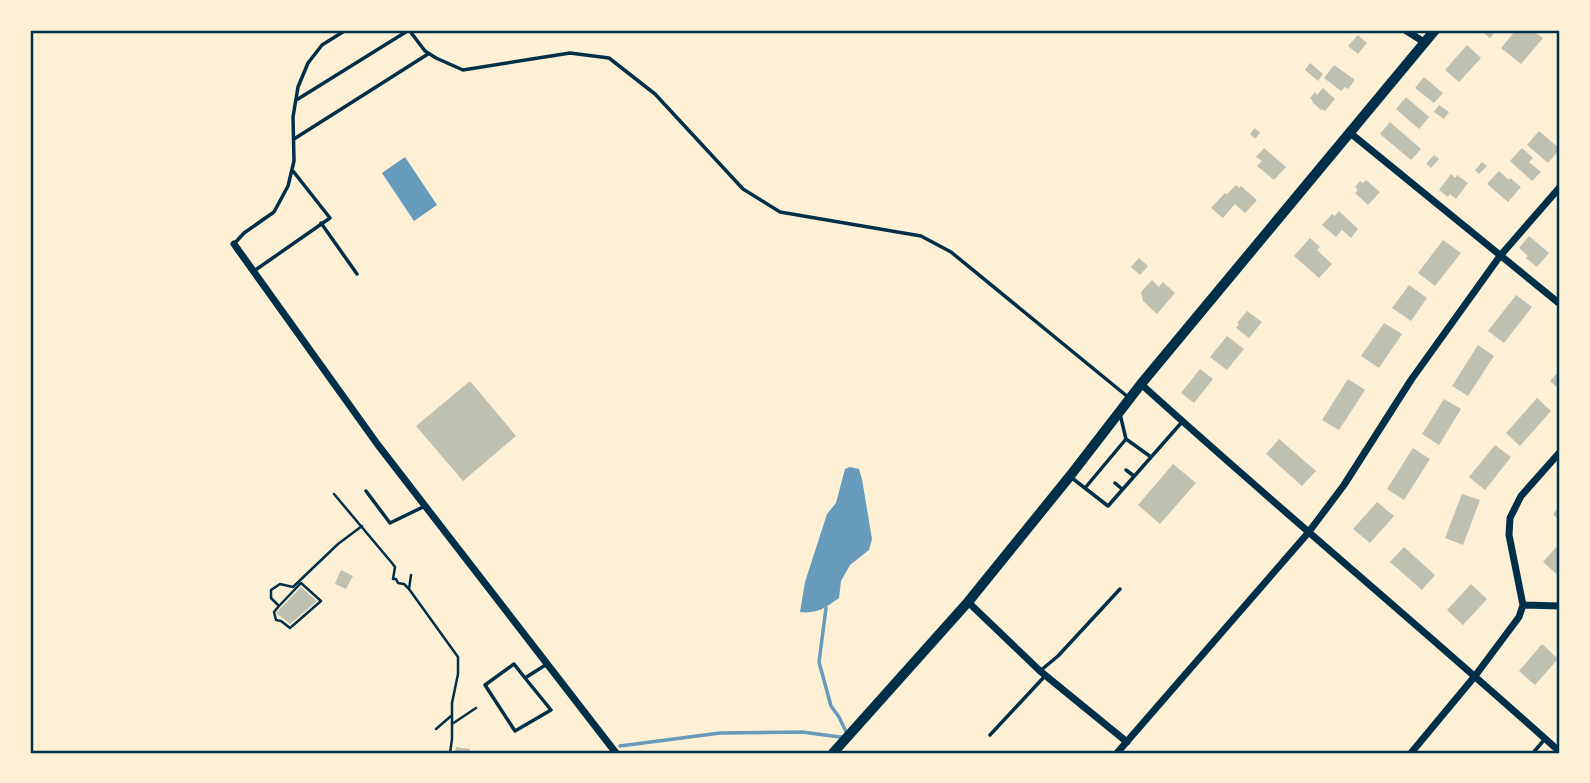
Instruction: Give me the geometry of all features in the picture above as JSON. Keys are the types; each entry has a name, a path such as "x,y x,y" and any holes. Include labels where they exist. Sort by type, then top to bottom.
{"main road":[{"path":"833,753 968,602 1141,384 1435,30"}],"street":[{"path":"1405,30 1424,42"},
{"path":"1349,132 1560,304"},
{"path":"1117,753 1308,533 1344,485 1411,380 1500,256 1560,187"},
{"path":"234,244 378,445 616,753"},
{"path":"1141,384 1560,752"},
{"path":"1411,753 1510,632 1519,617 1523,605 1509,535 1510,517 1521,496 1560,452"},
{"path":"968,602 1043,673 1127,742"},
{"path":"1523,605 1560,606"}],"lane":[{"path":"234,244 244,233 274,212 288,186 294,161 293,117 299,87 308,64 322,44 346,30"},
{"path":"296,100 409,30 429,54 463,70 570,53 608,58 655,94 743,189 780,212 921,236 951,252 1130,398"},
{"path":"294,139 429,54"},
{"path":"254,271 330,218 292,170"},
{"path":"321,223 357,274"},
{"path":"1120,411 1126,439 1151,457"},
{"path":"1070,476 1108,506 1182,422"},
{"path":"1085,488 1126,439"},
{"path":"1111,456 1116,460"},
{"path":"1100,469 1104,473"},
{"path":"1126,470 1134,476"},
{"path":"1115,483 1122,489"},
{"path":"366,491 390,523 425,506"},
{"path":"990,736 1058,656 1121,589"},
{"path":"514,664 525,678 551,710 514,731 485,685 514,664"},
{"path":"525,678 547,664"},
{"path":"1533,753 1545,739"}],"path":[{"path":"334,494 394,567 393,579 409,589 458,657 458,674 452,703 450,753"},
{"path":"279,606 271,598 271,590 280,584 293,587 338,544 362,526"},
{"path":"409,589 411,575"},
{"path":"301,583 321,601 290,628 276,620 274,612 279,606 301,583"},
{"path":"452,724 476,708"},
{"path":"436,729 451,716"}],"water":[{"path":"405,157 437,205 414,221 382,173"},
{"path":"845,469 859,469 862,479 872,539 869,550 850,565 841,581 839,598 821,610 800,612 805,582 827,514 836,503"}],"building":[{"path":"1480,30 1497,30 1490,38"},
{"path":"1516,30 1532,30 1543,38 1521,64 1501,48"},
{"path":"1358,35 1367,43 1358,54 1348,46"},
{"path":"1467,45 1481,58 1459,82 1445,70"},
{"path":"1310,63 1323,74 1318,81 1305,70"},
{"path":"1334,65 1355,80 1348,89 1345,87 1341,91 1324,78"},
{"path":"1424,77 1443,93 1434,103 1415,88"},
{"path":"1323,88 1335,99 1325,111 1310,98"},
{"path":"1406,97 1429,117 1419,129 1396,109"},
{"path":"1439,105 1449,112 1444,119 1434,112"},
{"path":"1390,122 1421,149 1411,160 1380,134"},
{"path":"1255,128 1260,133 1255,139 1250,134"},
{"path":"1539,131 1560,149 1548,163 1527,145"},
{"path":"1264,148 1286,167 1274,180 1257,166 1262,161 1256,157"},
{"path":"1522,148 1533,158 1529,162 1541,172 1532,181 1510,161"},
{"path":"1434,155 1439,159 1431,168 1426,164"},
{"path":"1482,162 1487,166 1479,174 1475,170"},
{"path":"1499,171 1521,187 1508,202 1487,184"},
{"path":"1451,174 1468,183 1456,199 1439,190"},
{"path":"1366,180 1380,192 1368,205 1355,193 1358,190 1355,187 1360,181 1363,183"},
{"path":"1236,185 1257,200 1245,213 1235,204 1223,218 1211,208"},
{"path":"1339,211 1358,229 1351,238 1342,230 1336,237 1322,225 1332,214 1335,216"},
{"path":"1529,236 1549,253 1537,267 1519,248"},
{"path":"1310,238 1320,247 1317,250 1332,264 1319,278 1294,256"},
{"path":"1443,240 1461,253 1435,286 1418,273"},
{"path":"1139,258 1148,266 1140,275 1131,267"},
{"path":"1152,280 1159,287 1163,282 1175,293 1157,314 1143,301 1141,292"},
{"path":"1409,285 1427,298 1411,321 1392,308"},
{"path":"1516,295 1532,307 1504,343 1488,331"},
{"path":"1247,311 1262,322 1249,338 1236,328"},
{"path":"1384,323 1402,334 1379,368 1361,356"},
{"path":"1227,336 1244,349 1227,370 1210,357"},
{"path":"1478,345 1494,356 1468,396 1452,386"},
{"path":"1200,369 1213,379 1194,403 1181,393"},
{"path":"1560,370 1560,390 1550,381"},
{"path":"1348,379 1365,390 1339,430 1322,420"},
{"path":"470,381 516,436 463,481 416,426"},
{"path":"1537,398 1551,411 1520,446 1506,433"},
{"path":"1444,399 1461,409 1439,445 1422,434"},
{"path":"1279,439 1316,471 1302,486 1266,454"},
{"path":"1495,445 1511,457 1485,490 1469,477"},
{"path":"1413,448 1430,459 1404,500 1387,489"},
{"path":"1173,464 1196,483 1160,524 1138,505"},
{"path":"1462,494 1480,500 1463,545 1445,538"},
{"path":"1377,502 1394,516 1370,543 1353,529"},
{"path":"1560,505 1560,521 1553,514"},
{"path":"1558,545 1560,547 1560,577 1543,562"},
{"path":"1404,547 1435,575 1422,590 1390,562"},
{"path":"341,570 353,576 346,589 335,584"},
{"path":"1471,584 1487,599 1463,625 1447,610"},
{"path":"301,587 317,601 290,624 276,613"},
{"path":"1542,644 1558,659 1535,685 1519,671"},
{"path":"456,747 470,749 470,753 455,753"}],"waterway":[{"path":"620,746 720,733 802,732 848,736 831,706 819,662 826,608"}]}
